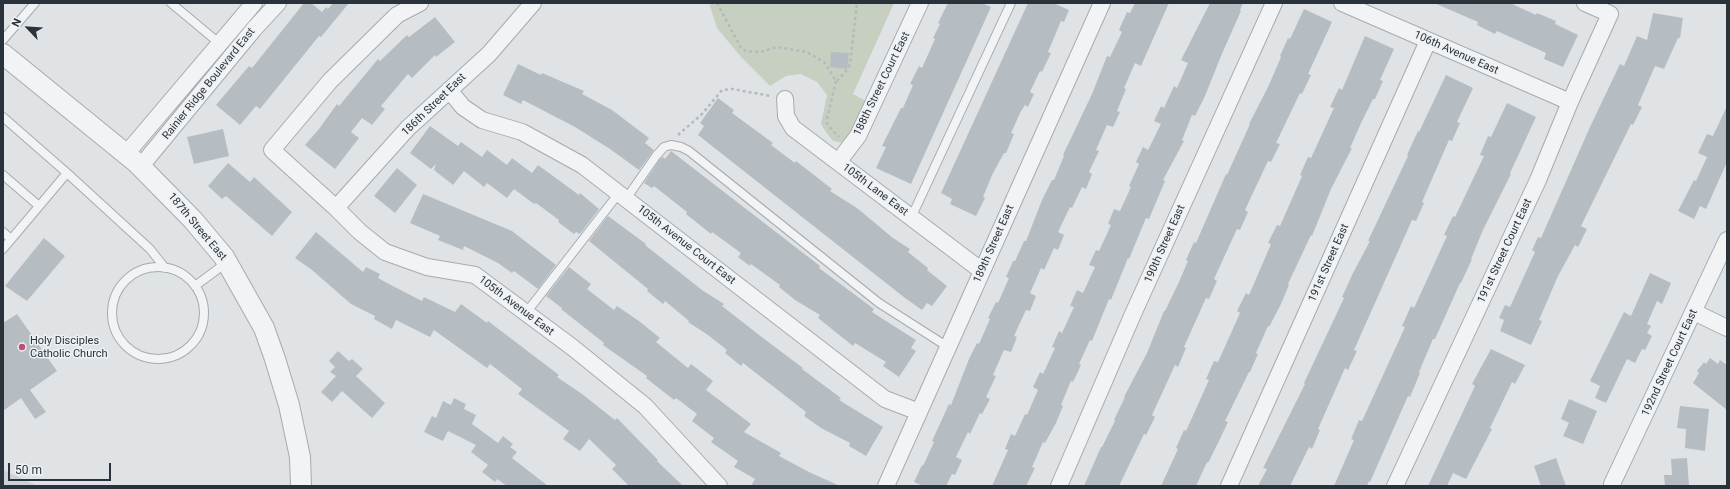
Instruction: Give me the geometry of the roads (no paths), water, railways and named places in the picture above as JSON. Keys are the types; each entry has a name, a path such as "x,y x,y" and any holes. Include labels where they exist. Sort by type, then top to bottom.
{"street":[{"name":"Rainier Ridge Boulevard East","path":"126,154 254,3"},
{"name":"Rainier Ridge Boulevard East","path":"141,166 278,3"},
{"name":"105th Avenue East","path":"420,3 398,15 330,81 272,150 360,232 385,252 427,267 474,275 572,347 645,406 719,486"},
{"name":"186th Street East","path":"336,208 408,128 489,54 533,3"},
{"name":"188th Street Court East","path":"838,162 858,136 920,3"},
{"name":"189th Street East","path":"886,486 1102,3"},
{"name":"190th Street East","path":"1059,486 1134,314 1274,3"},
{"name":"106th Avenue East","path":"1342,3 1570,102"},
{"name":"191st Street Court East","path":"1395,486 1538,180 1570,102 1610,14 1585,3"},
{"name":"191st Street East","path":"1229,486 1428,41"},
{"name":"187th Street East","path":"3,54 141,166 193,220 227,262 264,328 275,359 289,405 300,457 301,486"},
{"name":"105th Avenue Court East","path":"449,90 463,107 482,120 522,132 582,165 886,399 919,412"},
{"name":"105th Lane East","path":"785,99 786,116 794,128 982,271"},
{"name":"192nd Street Court East","path":"1612,484 1727,240"},
{"path":"1694,312 1727,328"}],"lane":[{"path":"3,40 35,3"},
{"path":"171,3 219,43"},
{"path":"911,218 1011,3"},
{"path":"3,117 67,172 150,249 165,268"},
{"path":"526,313 656,156 664,147 671,145 689,151 879,303 948,348"},
{"path":"3,249 67,172"},
{"path":"3,175 39,206"},
{"path":"3,232 12,239"},
{"path":"195,286 227,262"},
{"path":"158,266 165,268 172,269 185,275 195,286 202,300 204,316 200,331 191,345 178,354 162,359 147,358 132,351 120,340 114,327 112,313 114,299 120,286 131,275 144,269 158,266"}],"place":[{"name":"Holy Disciples Catholic Church","path":"22,347"}]}
